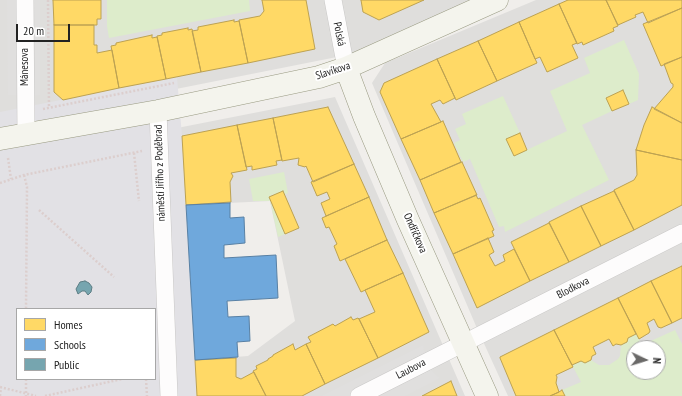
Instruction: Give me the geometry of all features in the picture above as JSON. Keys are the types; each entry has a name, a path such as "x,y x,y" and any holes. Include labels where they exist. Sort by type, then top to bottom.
{"street":[{"name":"Mánesova","path":"25,0 26,134"},
{"name":"Polská","path":"333,0 346,68"},
{"name":"Slavíkova","path":"158,111 319,77 346,68 497,0"},
{"name":"Ondříčkova","path":"346,68 364,116 408,220 487,396"},
{"name":"náměstí Jiřího z Poděbrad","path":"4,148 26,134 158,111 169,396"},
{"name":"Blodkova","path":"464,343 682,234"},
{"name":"Laubova","path":"359,396 464,343"}],"path":[{"path":"48,0 49,108"},
{"path":"38,110 174,83"},
{"path":"4,148 11,179"},
{"path":"0,183 24,175 134,152 159,149"},
{"path":"134,152 139,201"},
{"path":"24,175 27,187 26,308"},
{"path":"39,210 114,277"},
{"path":"26,380 26,395"},
{"path":"45,396 117,380"},
{"path":"146,380 147,396"},
{"path":"0,396 0,387 26,395 36,396"}],"shaded area":[{"path":"0,0 471,0 352,54 0,124"},
{"path":"7,0 19,0 20,95 8,95"},
{"path":"28,0 40,0 40,95 29,96"},
{"path":"536,0 682,0 682,396 508,396 476,326 372,83 385,63"},
{"path":"177,77 182,136 197,396 0,396 0,112"},
{"path":"335,97 465,396 187,396 184,361 248,356 295,321 270,201 186,205 172,129"},
{"path":"423,345 426,358 349,396 321,396"},
{"path":"430,369 440,378 405,396 375,396"}],"green space":[{"path":"107,0 249,0 250,11 109,38 107,26"},
{"path":"624,40 639,74 638,100 629,104 622,91 606,98 612,111 582,125 609,180 505,232 504,226 499,227 470,159 463,162 454,143 460,140 455,129 466,124 462,114 503,96 520,133 507,139 514,156 567,131 550,91 590,73 584,58"},
{"path":"284,172 288,193 284,195 273,194 269,197 270,201 253,201 249,179"},
{"path":"270,201 285,234 278,237"},
{"path":"675,330 682,344 682,396 565,396 562,390 581,382 572,365 581,361 585,363 591,360 599,365 609,365 620,356 621,345 626,342 626,380 666,380 666,340 653,340"},
{"path":"636,334 639,340 628,340 628,338"}],"building: Homes":[{"path":"53,0 101,0 101,19 97,19 97,25 54,25"},
{"path":"262,0 306,0 315,49 248,63 239,20 260,16 264,11"},
{"path":"361,0 424,0 379,20 363,12"},
{"path":"568,0 606,0 618,26 613,28 614,31 583,45 582,42 577,44 559,4"},
{"path":"606,0 682,0 682,8 648,23 643,12 635,15 636,17 618,25"},
{"path":"559,4 577,43 572,45 578,58 547,72 540,57 535,59 519,22"},
{"path":"682,8 682,57 661,66 643,24"},
{"path":"234,20 234,22 239,21 248,63 201,72 192,31 198,30 198,27"},
{"path":"519,22 537,63 497,81 478,41"},
{"path":"54,25 94,25 94,45 97,45 97,53 112,50 119,88 63,100 54,92"},
{"path":"188,28 188,30 192,29 201,72 166,79 157,36 162,35 162,33"},
{"path":"152,35 152,38 157,37 166,79 119,88 111,46 116,45 116,43"},
{"path":"478,41 497,81 456,100 437,59"},
{"path":"682,57 682,123 654,109 673,87 664,64"},
{"path":"437,59 455,98 443,104 440,100 431,104 441,122 401,139 380,92 384,83"},
{"path":"623,90 629,104 612,111 606,98"},
{"path":"328,107 354,164 313,182 306,166 298,165 299,158 282,161 273,118"},
{"path":"652,107 682,123 682,160 636,150 644,125"},
{"path":"273,118 282,160 276,161 277,165 252,170 252,166 246,167 237,125"},
{"path":"443,121 461,162 420,180 401,139"},
{"path":"237,125 247,170 231,173 233,176 230,182 231,202 186,205 182,136"},
{"path":"520,133 527,150 514,156 506,139"},
{"path":"636,150 682,160 682,205 634,230 614,190 634,180 637,175"},
{"path":"462,162 477,195 434,213 420,180"},
{"path":"354,164 369,197 326,216 321,203 330,199 327,192 317,196 311,182"},
{"path":"283,191 299,228 285,234 269,197"},
{"path":"614,191 634,230 601,246 581,206"},
{"path":"476,195 478,199 480,198 494,230 492,231 494,236 453,254 434,213"},
{"path":"369,197 387,240 340,261 334,246 337,244 329,227 326,228 322,218"},
{"path":"581,206 601,246 569,262 549,222"},
{"path":"549,223 569,262 530,281 511,242"},
{"path":"488,238 494,252 489,255 495,266 505,261 503,255 514,249 530,281 477,308 453,254"},
{"path":"387,240 403,273 361,292 345,259"},
{"path":"682,266 682,318 672,323 651,281"},
{"path":"403,273 429,332 378,358 359,319 375,312 365,290"},
{"path":"651,281 672,323 661,328 658,327 654,319 647,323 650,331 649,333 639,339 618,298"},
{"path":"618,298 636,334 628,338 626,342 621,345 616,344 613,346 609,339 593,347 596,354 592,356 591,360 585,363 581,361 572,365 554,330"},
{"path":"351,317 353,320 359,319 378,358 325,384 306,344 311,342 308,337 333,324 335,326"},
{"path":"554,330 573,367 556,375 556,383 559,392 550,396 516,396 500,357"},
{"path":"293,344 295,350 306,344 325,384 302,396 266,396 253,371 257,369 256,366"},
{"path":"236,358 236,377 241,379 254,372 266,396 197,396 195,360"},
{"path":"451,381 457,396 422,396"},
{"path":"562,390 565,396 550,396 559,392"}],"building: Schools":[{"path":"230,203 230,218 244,217 245,243 224,245 224,258 276,255 278,298 227,301 228,317 249,316 250,341 237,342 238,357 195,360 186,205"}],"building: Public":[{"path":"85,281 92,287 91,292 88,295 85,291 78,294 76,289 80,282"}]}
